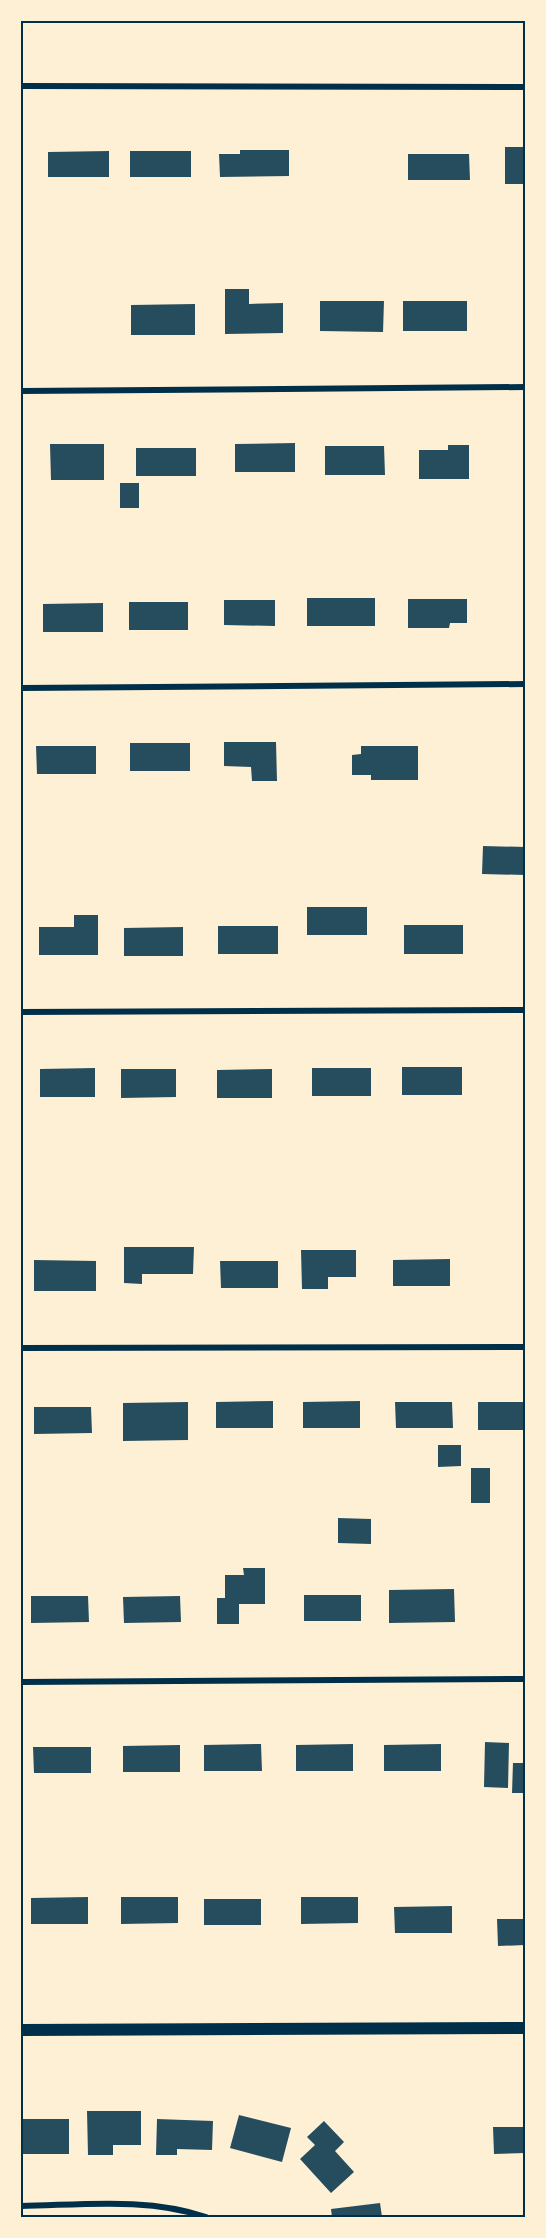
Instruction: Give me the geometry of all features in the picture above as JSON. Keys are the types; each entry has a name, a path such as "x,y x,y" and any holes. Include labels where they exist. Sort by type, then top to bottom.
{"main road":[{"path":"21,2030 525,2028"}],"street":[{"path":"21,86 525,87"},
{"path":"21,391 525,387"},
{"path":"21,688 525,684"},
{"path":"21,1012 525,1010"},
{"path":"21,1348 525,1347"},
{"path":"21,1682 525,1679"},
{"path":"21,2206 131,2204 192,2212 206,2217"}],"building":[{"path":"505,147 525,147 525,184 505,184"},
{"path":"240,150 289,150 289,176 220,177 219,154 240,154"},
{"path":"109,151 109,177 48,177 48,152"},
{"path":"130,151 191,151 191,177 130,177"},
{"path":"408,154 469,154 470,180 408,180"},
{"path":"225,289 249,289 249,304 283,303 283,333 225,334"},
{"path":"320,301 384,301 383,332 320,331"},
{"path":"403,301 467,301 467,331 403,331"},
{"path":"195,304 195,335 131,335 131,305"},
{"path":"295,443 295,472 235,472 235,444"},
{"path":"50,444 104,444 104,480 51,480"},
{"path":"448,445 469,445 469,479 419,479 419,450 448,450"},
{"path":"325,446 384,446 385,475 325,475"},
{"path":"136,448 196,448 196,476 136,476"},
{"path":"120,483 139,483 139,508 120,508"},
{"path":"307,598 375,598 375,626 307,626"},
{"path":"408,599 467,599 467,623 450,623 449,628 408,628"},
{"path":"224,600 275,600 275,626 224,625"},
{"path":"129,602 188,602 188,630 129,630"},
{"path":"103,603 103,632 43,632 43,604"},
{"path":"224,742 276,742 277,781 252,781 251,767 224,766"},
{"path":"130,743 190,743 190,771 130,771"},
{"path":"36,746 96,746 96,774 37,774"},
{"path":"361,746 418,746 418,780 371,780 371,775 352,775 352,755 361,754"},
{"path":"483,846 525,847 525,875 482,874"},
{"path":"307,907 367,907 367,935 307,935"},
{"path":"74,915 98,915 98,955 39,955 39,927 74,927"},
{"path":"404,925 463,925 463,954 404,954"},
{"path":"218,926 278,926 278,954 218,954"},
{"path":"183,927 183,956 124,956 124,928"},
{"path":"402,1067 462,1067 462,1095 402,1095"},
{"path":"95,1068 95,1097 40,1097 40,1069"},
{"path":"312,1068 371,1068 371,1096 312,1096"},
{"path":"121,1069 176,1069 176,1097 121,1098"},
{"path":"272,1069 272,1098 217,1098 217,1070"},
{"path":"124,1247 194,1247 193,1274 142,1274 142,1284 124,1283"},
{"path":"301,1250 356,1250 356,1277 328,1277 328,1289 302,1289"},
{"path":"450,1259 450,1286 393,1286 393,1260"},
{"path":"34,1260 96,1261 96,1291 34,1291"},
{"path":"220,1261 278,1261 278,1288 221,1288"},
{"path":"273,1401 273,1428 216,1428 216,1402"},
{"path":"360,1401 360,1428 303,1428 303,1402"},
{"path":"188,1402 188,1440 123,1441 123,1403"},
{"path":"395,1402 452,1402 453,1428 396,1428"},
{"path":"478,1402 525,1402 525,1430 478,1430"},
{"path":"34,1407 91,1407 92,1433 34,1434"},
{"path":"438,1445 461,1445 461,1466 438,1467"},
{"path":"471,1468 490,1468 490,1503 471,1503"},
{"path":"338,1518 371,1519 371,1544 338,1543"},
{"path":"243,1568 265,1568 265,1604 239,1604 239,1624 217,1624 217,1598 225,1598 225,1575 244,1575"},
{"path":"454,1589 455,1622 389,1623 389,1590"},
{"path":"304,1595 361,1595 361,1621 304,1621"},
{"path":"31,1596 88,1596 89,1622 31,1623"},
{"path":"180,1596 181,1622 124,1623 123,1597"},
{"path":"485,1742 509,1743 508,1788 484,1787"},
{"path":"261,1744 262,1771 204,1771 204,1745"},
{"path":"353,1744 353,1771 296,1771 296,1745"},
{"path":"441,1744 441,1771 384,1771 384,1745"},
{"path":"180,1745 180,1772 123,1772 123,1746"},
{"path":"33,1747 91,1747 91,1773 34,1773"},
{"path":"513,1763 525,1763 525,1793 512,1793"},
{"path":"88,1897 88,1924 31,1924 31,1898"},
{"path":"121,1897 178,1897 178,1923 121,1924"},
{"path":"301,1897 358,1897 358,1923 301,1924"},
{"path":"204,1899 261,1899 261,1925 204,1925"},
{"path":"452,1906 452,1933 395,1933 394,1907"},
{"path":"497,1919 525,1919 525,1945 498,1946"},
{"path":"87,2111 141,2111 141,2145 113,2145 113,2155 88,2155"},
{"path":"239,2115 291,2128 282,2162 230,2148"},
{"path":"21,2119 69,2119 69,2154 21,2154"},
{"path":"157,2119 213,2121 212,2150 177,2149 177,2155 156,2155"},
{"path":"324,2121 344,2142 335,2151 354,2172 331,2193 300,2159 315,2145 307,2137"},
{"path":"493,2127 525,2127 525,2153 494,2154"},
{"path":"380,2203 382,2217 332,2217 331,2209"}]}
